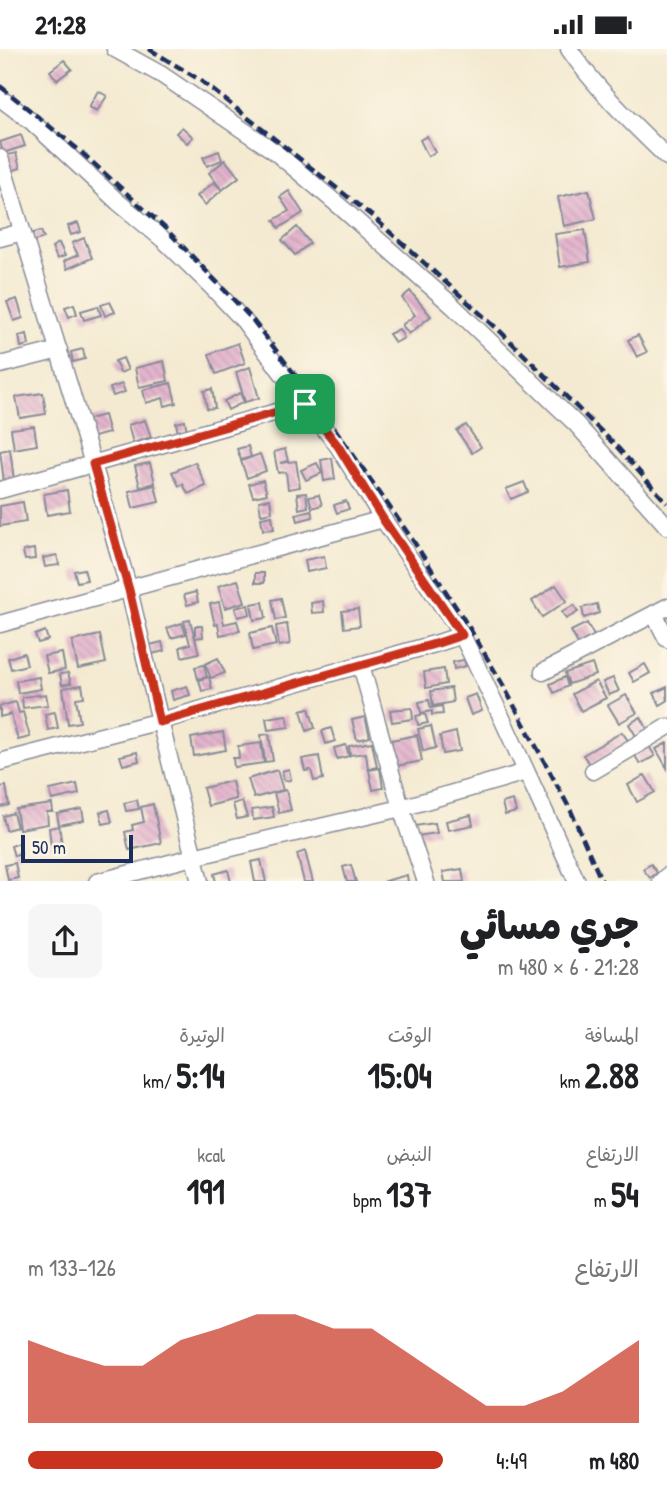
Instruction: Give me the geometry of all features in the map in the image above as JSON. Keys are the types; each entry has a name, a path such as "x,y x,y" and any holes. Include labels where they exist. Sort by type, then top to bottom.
{"street":[{"path":"115,49 162,75 274,151 343,209 453,306 576,424 667,526"},
{"path":"569,49 593,81 667,157"},
{"path":"0,98 31,121 211,286 244,321 338,446 383,519 462,635 577,881"},
{"path":"0,157 129,590 200,881"},
{"path":"0,237 22,232"},
{"path":"0,365 59,350"},
{"path":"0,490 305,404"},
{"path":"0,624 383,519"},
{"path":"543,672 660,611 667,639"},
{"path":"0,762 160,722 462,635"},
{"path":"361,666 401,808 426,881"},
{"path":"593,771 667,727"},
{"path":"97,881 401,808 526,772"},
{"path":"661,881 667,876"}],"building":[{"path":"64,60 72,69 57,80 50,71"},
{"path":"98,91 107,96 97,111 89,107"},
{"path":"182,127 193,137 187,143 176,133"},
{"path":"21,135 25,146 3,153 0,142"},
{"path":"427,136 435,152 428,156 420,140"},
{"path":"219,151 222,160 207,166 203,157"},
{"path":"16,153 20,168 8,172 4,156"},
{"path":"225,160 239,177 222,190 209,173"},
{"path":"214,182 222,190 205,205 197,196"},
{"path":"589,190 596,219 564,226 558,197"},
{"path":"289,191 303,213 279,228 274,220 289,211 280,197"},
{"path":"78,223 81,232 71,235 68,226"},
{"path":"297,227 310,243 295,255 282,240"},
{"path":"585,230 590,262 560,267 555,234"},
{"path":"41,231 44,238 32,242 30,234"},
{"path":"84,238 92,258 67,269 64,261 78,255 72,243"},
{"path":"59,243 65,256 57,259 52,247"},
{"path":"410,291 431,316 409,334 402,325 415,315 402,298"},
{"path":"17,299 23,318 14,321 7,302"},
{"path":"110,302 115,312 105,316 101,305"},
{"path":"74,304 77,314 69,317 65,307"},
{"path":"98,306 101,315 84,320 81,311"},
{"path":"399,329 404,338 395,343 389,334"},
{"path":"27,334 29,345 21,347 19,336"},
{"path":"638,335 647,352 637,357 628,340"},
{"path":"238,343 245,363 216,374 209,354"},
{"path":"83,349 85,359 73,362 71,352"},
{"path":"123,358 128,370 120,373 115,361"},
{"path":"164,361 168,381 139,387 135,368"},
{"path":"250,367 259,398 245,402 236,372"},
{"path":"171,383 176,403 165,406 163,398 146,403 143,390"},
{"path":"122,384 125,392 113,396 110,388"},
{"path":"212,389 215,408 207,409 204,391"},
{"path":"43,393 46,414 20,418 16,397"},
{"path":"240,393 244,402 228,410 224,401"},
{"path":"104,415 109,433 90,438 85,420"},
{"path":"145,420 151,437 133,443 128,425"},
{"path":"185,421 187,431 178,433 176,423"},
{"path":"466,425 481,447 472,453 457,431"},
{"path":"34,426 37,445 14,449 11,429"},
{"path":"248,446 251,457 241,460 237,449"},
{"path":"10,449 14,480 4,482 0,451"},
{"path":"285,449 288,461 280,463 296,461 300,487 288,489 286,472 278,473 274,452"},
{"path":"260,454 266,471 247,478 241,461"},
{"path":"332,458 335,479 324,481 321,460"},
{"path":"195,462 206,486 188,494 183,484 179,486 172,472"},
{"path":"150,463 155,483 140,487 135,466"},
{"path":"317,463 322,473 306,480 301,470"},
{"path":"263,480 267,494 253,497 249,484"},
{"path":"524,482 528,492 511,499 506,489"},
{"path":"155,485 159,502 133,508 129,491"},
{"path":"67,490 70,511 47,515 44,494"},
{"path":"306,493 308,507 299,509 297,494"},
{"path":"319,495 322,505 312,508 309,497"},
{"path":"270,499 272,512 261,514 259,501"},
{"path":"346,501 349,509 337,513 334,505"},
{"path":"23,502 26,522 0,526 0,506"},
{"path":"311,510 313,517 298,521 296,514"},
{"path":"272,516 274,529 263,530 261,518"},
{"path":"34,549 35,559 25,560 23,551"},
{"path":"57,555 59,565 45,567 43,558"},
{"path":"324,556 326,568 307,572 305,560"},
{"path":"84,569 87,580 77,582 74,571"},
{"path":"255,573 264,573 264,583 255,583"},
{"path":"238,580 245,602 225,608 218,586"},
{"path":"556,585 567,601 542,617 532,601"},
{"path":"196,592 198,602 187,605 184,595"},
{"path":"281,598 285,618 276,620 272,600"},
{"path":"323,601 324,612 312,613 311,603"},
{"path":"219,602 224,624 237,621 240,631 220,635 210,604"},
{"path":"263,602 266,618 254,620 251,604"},
{"path":"597,604 599,613 584,618 582,608"},
{"path":"248,605 250,614 238,617 235,608"},
{"path":"574,605 578,612 566,619 562,612"},
{"path":"358,609 360,626 344,628 342,611"},
{"path":"190,620 199,653 182,657 180,647 190,644 184,621"},
{"path":"182,623 186,634 171,638 167,628"},
{"path":"587,623 594,636 578,644 571,631"},
{"path":"287,624 290,644 279,646 276,626"},
{"path":"195,626 202,626 203,637 195,638"},
{"path":"272,628 276,645 253,650 250,633"},
{"path":"45,631 48,640 38,643 35,635"},
{"path":"100,635 106,663 78,669 72,641"},
{"path":"162,642 164,651 152,654 150,645"},
{"path":"24,653 27,665 11,669 8,658"},
{"path":"62,653 65,670 48,673 44,656"},
{"path":"218,658 225,673 211,678 205,664"},
{"path":"464,660 466,666 454,669 453,662"},
{"path":"592,664 596,675 569,684 565,673"},
{"path":"645,664 650,673 634,682 629,673"},
{"path":"204,665 207,677 198,679 195,667"},
{"path":"444,669 446,684 426,688 424,672"},
{"path":"68,673 71,683 62,685 60,674"},
{"path":"39,677 41,689 18,693 16,681"},
{"path":"209,677 212,689 202,691 199,680"},
{"path":"565,677 568,686 554,693 550,684"},
{"path":"613,678 619,691 609,695 603,682"},
{"path":"596,681 606,698 581,711 572,694"},
{"path":"82,685 84,697 76,698 80,722 68,724 63,688"},
{"path":"187,686 190,695 173,700 171,691"},
{"path":"667,687 667,701 660,705 654,693"},
{"path":"451,688 453,702 433,706 431,691"},
{"path":"46,694 48,705 23,708 22,697"},
{"path":"476,694 482,711 471,715 465,698"},
{"path":"626,695 637,713 619,723 608,705"},
{"path":"429,700 431,708 442,706 443,714 432,715 432,711 421,713 419,702"},
{"path":"16,702 19,713 23,712 30,737 18,740 11,714 0,717 0,706"},
{"path":"309,708 315,728 307,731 301,710"},
{"path":"412,708 413,719 392,722 390,710"},
{"path":"55,712 58,728 48,730 45,714"},
{"path":"425,714 428,723 418,725 416,716"},
{"path":"287,715 289,727 268,730 266,718"},
{"path":"365,717 370,737 357,740 352,720"},
{"path":"641,717 648,730 636,736 629,724"},
{"path":"431,726 436,748 423,751 418,729"},
{"path":"331,728 335,741 326,744 322,731"},
{"path":"223,732 226,750 194,756 191,738"},
{"path":"456,732 460,751 443,754 440,736"},
{"path":"622,732 629,742 590,765 583,755"},
{"path":"269,734 273,761 265,762 261,735"},
{"path":"417,735 422,761 396,766 391,740"},
{"path":"372,742 377,767 368,769 366,753 350,755 349,746"},
{"path":"261,743 264,763 234,767 233,758 239,758 238,746"},
{"path":"667,743 667,768 656,749"},
{"path":"346,745 349,756 337,759 334,748"},
{"path":"649,746 655,756 640,764 634,754"},
{"path":"137,752 139,761 123,765 120,756"},
{"path":"319,756 323,779 314,781 311,770 305,771 302,759"},
{"path":"380,768 383,788 373,790 369,770"},
{"path":"289,769 291,780 284,781 282,771"},
{"path":"277,770 283,790 254,798 248,779"},
{"path":"645,775 655,792 637,802 628,785"},
{"path":"232,781 236,799 208,806 203,788"},
{"path":"77,784 79,794 52,800 50,790"},
{"path":"6,786 9,805 0,807 0,787"},
{"path":"286,790 291,810 279,813 274,793"},
{"path":"137,800 139,809 126,811 124,803"},
{"path":"513,800 516,812 505,815 502,803"},
{"path":"242,801 247,817 237,819 233,804"},
{"path":"52,804 53,812 47,812 48,824 19,829 16,809"},
{"path":"153,804 161,843 129,850 125,832 133,830 132,825 144,822 141,807"},
{"path":"272,807 274,817 253,820 252,810"},
{"path":"82,809 84,820 59,825 57,814"},
{"path":"109,810 112,822 103,824 100,812"},
{"path":"13,813 17,827 6,830 3,816"},
{"path":"471,815 473,825 448,830 446,821"},
{"path":"435,823 437,833 417,836 415,826"},
{"path":"59,826 62,844 51,846 49,828"},
{"path":"19,843 21,854 14,856 11,846"},
{"path":"305,851 313,881 304,881 297,854"},
{"path":"261,860 266,881 255,881 251,862"},
{"path":"15,863 18,878 8,880 5,865"},
{"path":"651,864 657,873 650,878 643,869"},
{"path":"351,865 356,881 347,881 343,867"},
{"path":"462,869 464,881 445,881 443,872"},
{"path":"228,870 231,881 216,881 214,874"},
{"path":"407,875 408,881 385,881"}],"railway":[{"path":"149,49 200,80 372,216 501,332 618,448 667,503"},
{"path":"0,86 80,151 166,229 251,318 317,403 414,542 470,629 571,811 602,881"}],"route":[{"path":"305,404 338,446 383,519 462,635 160,722 129,590 93,464 305,404"}]}
